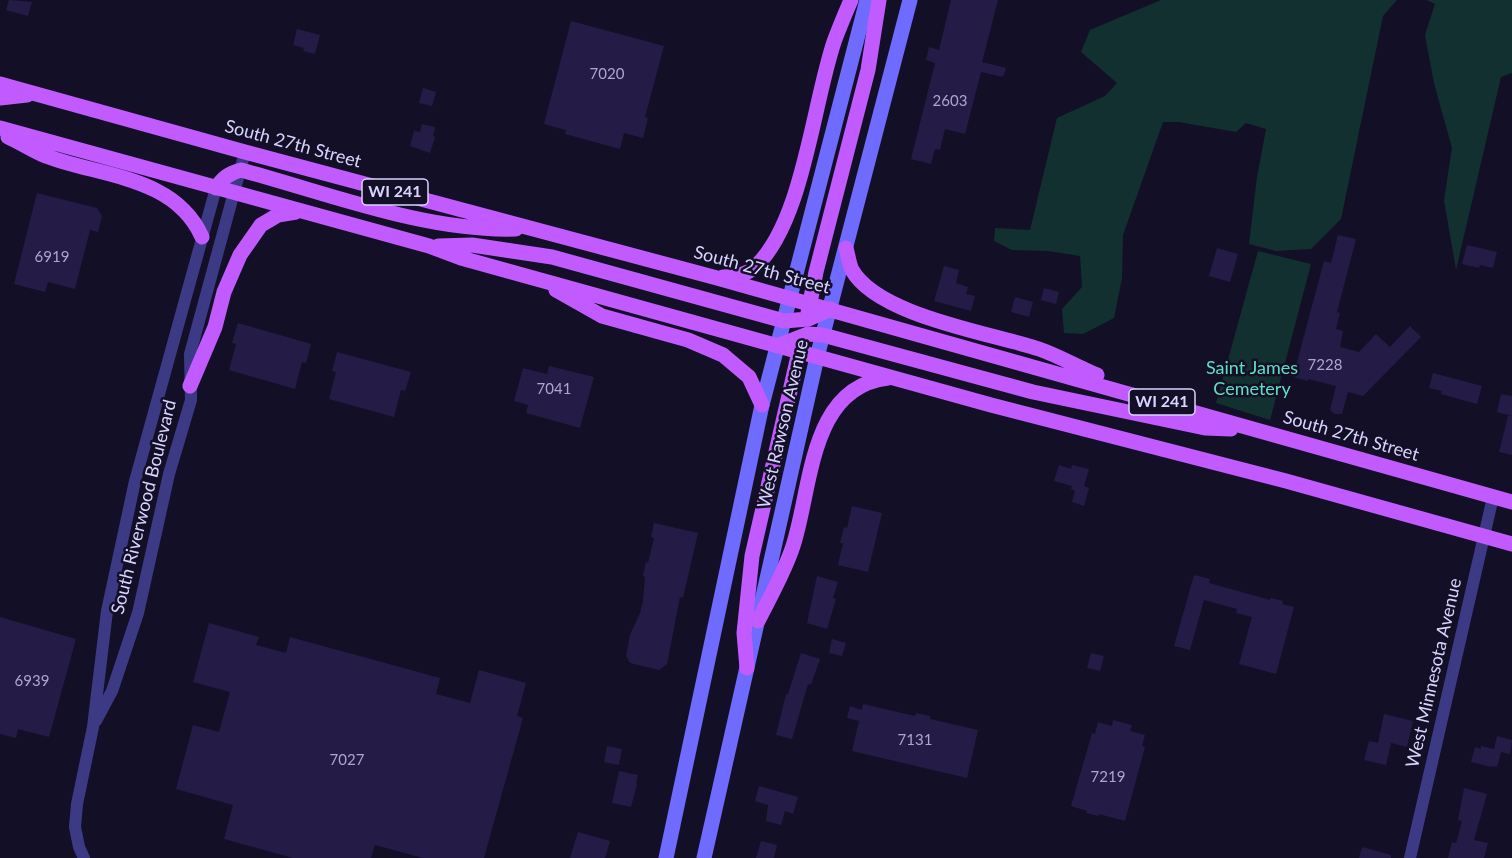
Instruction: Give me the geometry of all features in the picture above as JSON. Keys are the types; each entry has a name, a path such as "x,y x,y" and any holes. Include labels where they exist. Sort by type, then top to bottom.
{"main road":[{"path":"717,278 738,277 756,266 782,228 793,200 834,43 851,0"},
{"name":"West Rawson Avenue","path":"704,858 818,357 790,299 867,0"},
{"path":"747,668 744,633 752,556 803,328 868,70 879,0"},
{"name":"West Rawson Avenue","path":"666,858 762,405 777,346 831,309 910,0"},
{"name":"South 27th Street","path":"0,84 790,299 818,357 1286,481 1512,544"},
{"path":"0,98 36,94"},
{"name":"South 27th Street","path":"0,128 429,246 461,258 777,346 831,309 1512,502"},
{"path":"0,133 42,154 129,179 164,195 182,208 195,222 202,237"},
{"path":"216,188 231,172 241,170 406,216 488,230 531,228"},
{"path":"190,386 215,327 224,292 240,255 261,225 278,215 300,211"},
{"path":"429,246 472,245 552,257 1033,392 1205,428 1258,430"},
{"path":"846,248 852,270 859,279 890,302 917,315 1040,350 1146,397"},
{"path":"535,278 602,316 688,340 723,355 748,377 762,405"},
{"path":"758,621 793,546 812,461 828,423 840,404 855,388 876,380 893,378"}],"street":[{"name":"South Riverwood Boulevard","path":"93,727 112,691 138,613 169,474 190,400 190,354 245,152"},
{"name":"South Riverwood Boulevard","path":"84,858 79,848 75,827 77,804 93,727 107,611 135,481 216,188"},
{"name":"West Minnesota Avenue","path":"1410,858 1493,496"}],"green space":[{"path":"1161,0 1397,0 1383,16 1341,219 1311,249 1276,251 1249,244 1257,177 1266,129 1246,123 1236,132 1179,122 1163,122 1123,235 1122,278 1114,318 1083,334 1064,333 1062,309 1082,287 1080,256 1048,251 1012,250 994,241 995,228 1030,230 1057,118 1105,96 1117,83 1081,52 1090,30"},
{"path":"1427,0 1512,0 1512,73 1501,77 1456,270 1444,200 1452,148 1434,83 1425,35 1435,4"},
{"name":"Saint James Cemetery","path":"1258,251 1311,264 1270,420 1216,403"}],"building":[{"path":"9,0 32,2 28,16 6,10"},
{"path":"951,0 998,0 982,62 1006,68 1003,77 981,72 965,134 945,129 940,150 935,149 931,164 911,159 935,63 926,60 929,47 939,50"},
{"path":"571,21 664,46 645,117 648,118 643,138 624,133 620,149 565,134 566,130 544,124"},
{"path":"297,29 320,35 315,54 293,45"},
{"path":"423,88 436,92 432,106 419,103"},
{"path":"422,124 435,127 433,136 435,137 430,153 410,146 414,131 420,132"},
{"path":"37,193 97,208 102,216 98,232 90,230 75,289 48,282 45,292 14,284"},
{"path":"1338,235 1356,239 1337,312 1340,313 1336,329 1343,331 1340,347 1359,352 1376,334 1390,347 1410,326 1421,337 1363,396 1348,392 1342,414 1335,414 1330,410 1336,386 1293,377 1324,261 1331,263"},
{"path":"1467,245 1497,252 1493,268 1462,264"},
{"path":"1217,248 1238,254 1230,282 1209,276"},
{"path":"944,266 959,270 956,283 968,287 966,294 975,296 971,311 934,301"},
{"path":"1044,288 1059,292 1056,304 1041,300"},
{"path":"1015,297 1033,302 1029,317 1011,312"},
{"path":"238,323 311,344 306,363 302,362 295,389 229,370 236,344 232,343"},
{"path":"337,352 411,372 405,391 401,390 394,417 329,399 336,372 332,371"},
{"path":"549,366 594,377 580,428 526,413 528,405 514,401 523,368 547,374"},
{"path":"1433,373 1482,386 1477,404 1441,394 1442,391 1429,388"},
{"path":"1501,394 1512,396 1512,416 1497,412"},
{"path":"1508,416 1512,416 1512,455 1499,452"},
{"path":"1059,465 1071,469 1072,465 1089,469 1084,486 1089,488 1084,506 1072,502 1075,491 1071,489 1072,486 1054,481"},
{"path":"852,506 882,513 868,572 838,565 843,543 840,543 844,527 847,528"},
{"path":"654,523 698,533 683,598 680,597 667,664 659,670 630,663 626,656 630,635 643,601 645,577 643,576 654,538 651,537"},
{"path":"1194,575 1210,579 1209,583 1270,600 1271,598 1283,601 1282,604 1294,607 1276,674 1239,664 1252,617 1236,613 1237,609 1204,600 1190,650 1174,646"},
{"path":"817,576 838,582 833,598 836,599 827,629 807,623"},
{"path":"0,617 76,639 49,737 18,729 16,738 0,734"},
{"path":"209,623 259,637 256,645 286,653 290,637 440,678 436,694 470,703 479,670 526,683 517,716 523,718 484,858 423,858 375,845 371,858 293,858 224,839 233,805 176,789 193,725 219,732 230,692 193,682"},
{"path":"832,639 846,643 842,656 829,653"},
{"path":"801,653 820,659 811,685 808,684 792,739 776,735 786,694 788,694"},
{"path":"1091,653 1104,656 1100,671 1087,668"},
{"path":"863,704 915,716 916,713 930,716 930,719 978,730 967,778 852,751 859,721 847,718 850,706 862,710"},
{"path":"1384,714 1413,721 1407,747 1391,743 1386,765 1364,760 1369,741 1378,743"},
{"path":"1113,720 1132,725 1130,731 1145,735 1142,746 1145,747 1125,821 1086,813 1087,811 1071,806 1092,733 1095,734 1098,722 1112,726"},
{"path":"1497,736 1512,740 1510,754 1501,752 1497,767 1471,762 1475,747 1494,749"},
{"path":"607,746 622,749 619,765 604,762"},
{"path":"619,771 638,775 631,807 612,803"},
{"path":"759,786 798,797 793,814 785,811 781,825 766,821 768,805 755,801"},
{"path":"1464,788 1487,794 1474,840 1488,843 1484,858 1448,858 1452,842 1456,843 1462,821 1458,820"},
{"path":"578,832 610,841 605,858 570,858"},
{"path":"761,841 777,845 774,858 756,858"},
{"path":"1362,847 1391,855 1391,858 1359,858"}]}
